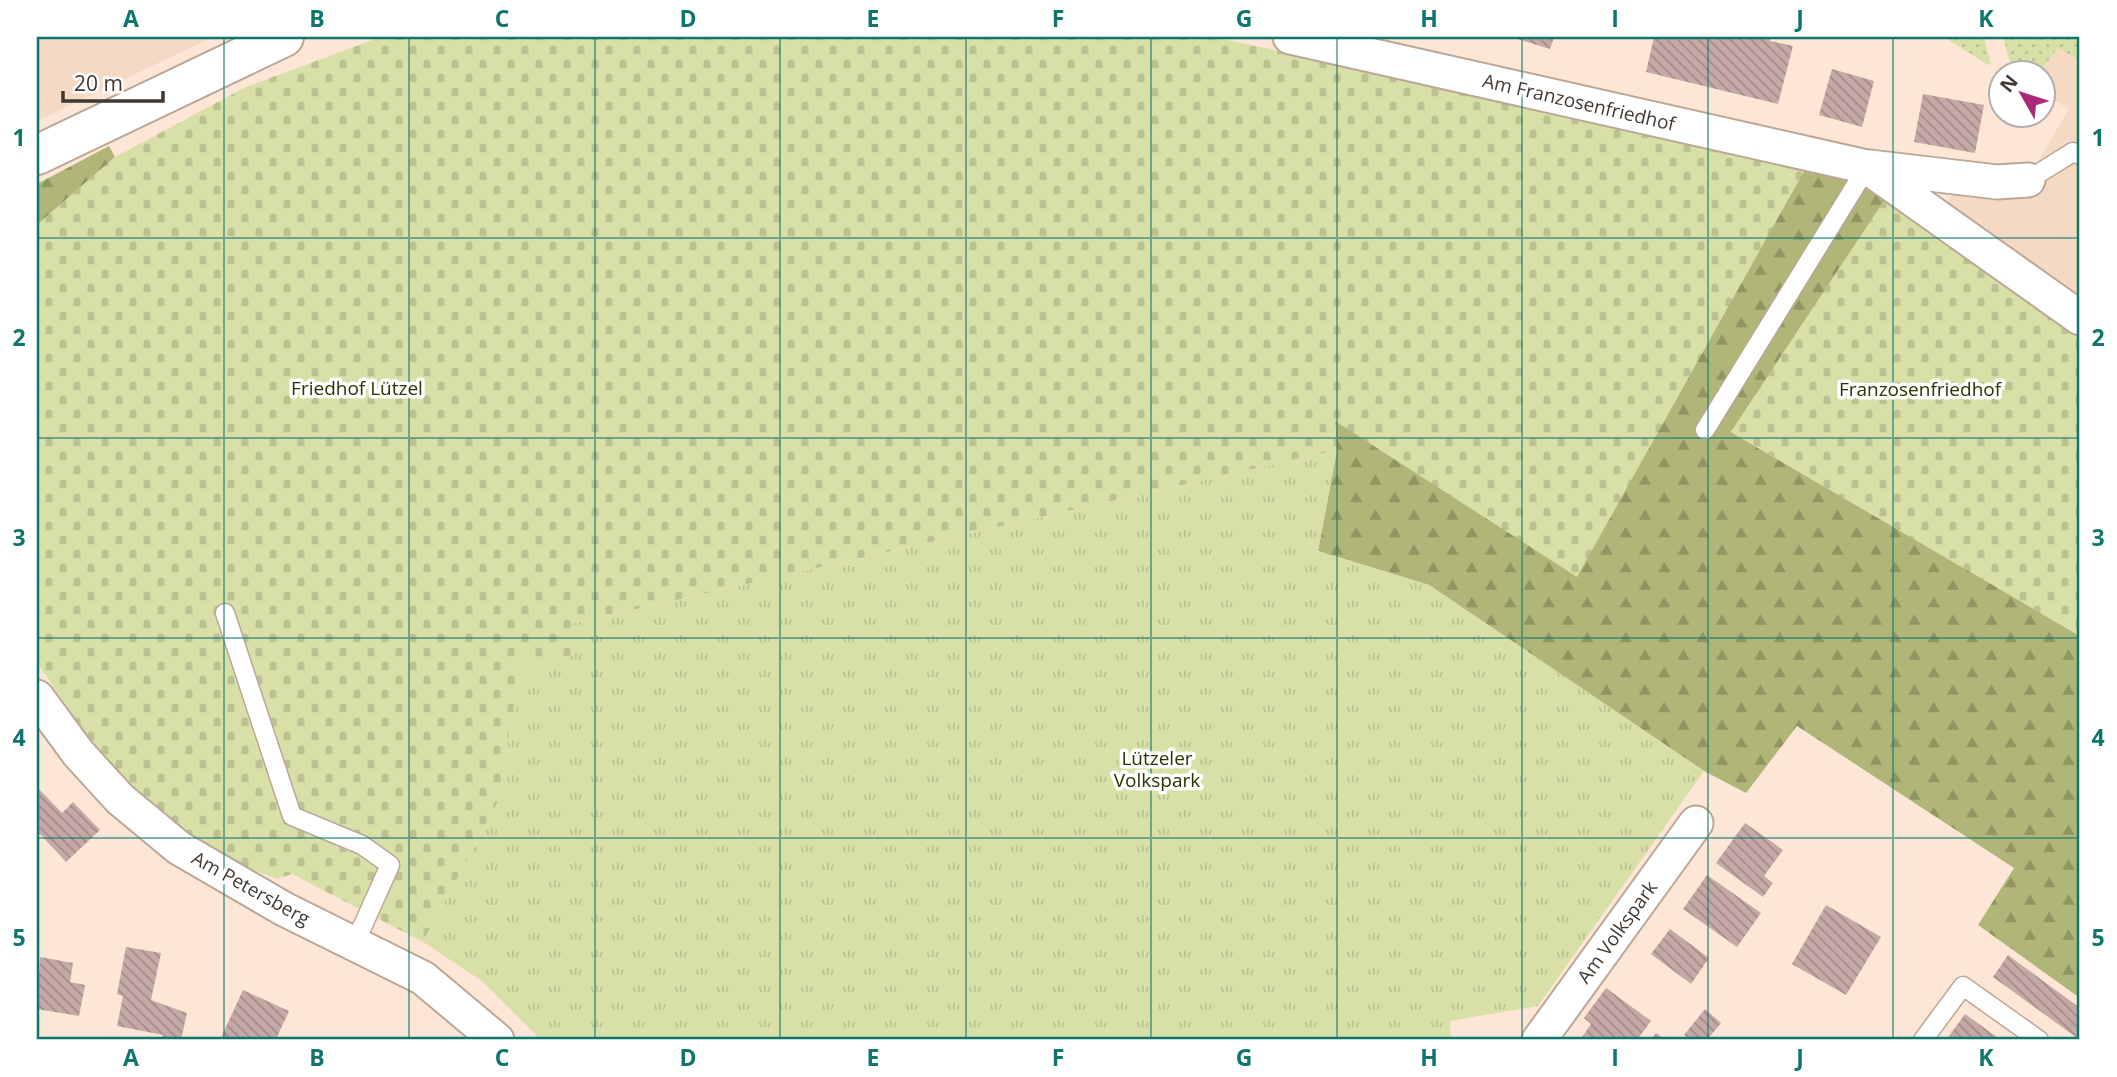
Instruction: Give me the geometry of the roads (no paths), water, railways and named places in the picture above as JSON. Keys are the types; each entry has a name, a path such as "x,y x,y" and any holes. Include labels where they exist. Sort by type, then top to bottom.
{"main road":[{"path":"37,155 260,41"}],"street":[{"name":"Am Franzosenfriedhof","path":"1290,37 1867,167 1997,182 2028,180"},
{"name":"Am Franzosenfriedhof","path":"1867,167 2080,318"},
{"name":"Am Petersberg","path":"37,697 78,753 148,825 213,870 284,909 423,978 497,1040"},
{"name":"Am Volkspark","path":"1538,1040 1696,823"}],"lane":[{"path":"2028,180 2073,152 2080,155"},
{"path":"1705,430 1867,167"},
{"path":"225,613 292,816 362,845 390,865 355,943"},
{"path":"1923,1040 1963,986 2039,1040"}],"park label":[{"name":"Friedhof Lützel","path":"357,388"},
{"name":"Franzosenfriedhof","path":"1920,389"},
{"name":"Lützeler Volkspark","path":"1157,769"}]}
